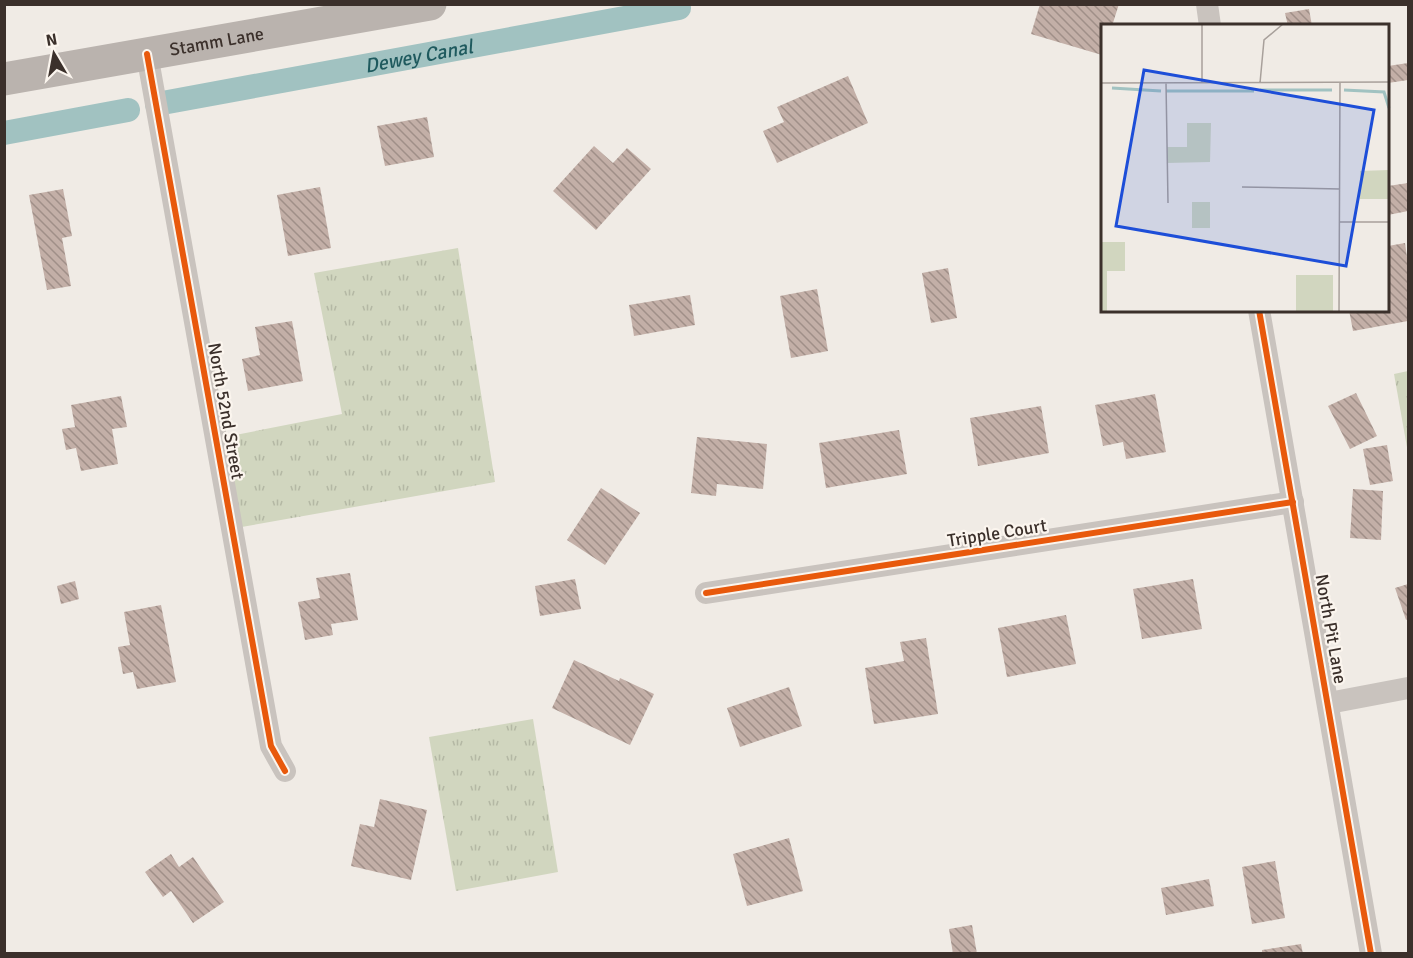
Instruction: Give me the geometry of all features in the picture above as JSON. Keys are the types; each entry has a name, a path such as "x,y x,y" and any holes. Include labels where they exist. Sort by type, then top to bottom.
{"street":[{"name":"Stamm Lane","path":"4,79 147,54 360,11 430,4"},
{"path":"1207,4 1210,24"},
{"name":"North 52nd Street","path":"147,54 269,734 272,746 285,771"},
{"name":"North Pit Lane","path":"1260,312 1371,954"},
{"name":"Tripple Court","path":"706,593 1293,502"},
{"path":"1329,703 1408,688"}],"green space":[{"path":"458,248 495,482 236,528 220,438 342,414 314,273"},
{"path":"1408,371 1408,453 1394,374"},
{"path":"533,719 558,872 456,891 429,737"}],"building":[{"path":"1040,4 1119,4 1113,24 1101,24 1101,55 1031,34"},
{"path":"1309,9 1312,24 1288,24 1285,13"},
{"path":"1408,63 1408,80 1389,83 1389,66"},
{"path":"848,76 868,123 777,163 763,131 784,122 777,107"},
{"path":"427,117 434,157 385,166 377,126"},
{"path":"594,146 613,163 627,148 651,169 596,230 553,191"},
{"path":"1408,183 1408,211 1389,215 1389,186"},
{"path":"320,187 331,248 288,256 277,195"},
{"path":"63,189 72,236 62,238 71,286 47,290 29,195"},
{"path":"1405,243 1408,264 1408,321 1353,331 1349,312 1389,312 1389,246"},
{"path":"948,268 957,318 931,323 922,273"},
{"path":"817,289 828,351 791,358 780,296"},
{"path":"690,295 695,325 634,336 629,305"},
{"path":"292,321 303,381 248,391 242,359 260,355 255,327"},
{"path":"1356,393 1377,436 1350,449 1328,406"},
{"path":"1155,394 1166,452 1126,459 1123,442 1103,446 1095,405"},
{"path":"121,396 127,427 112,429 118,464 81,471 76,448 66,450 62,429 75,427 71,405"},
{"path":"1041,406 1049,453 978,466 970,418"},
{"path":"899,430 907,474 826,488 819,443"},
{"path":"697,437 767,444 763,489 717,484 716,496 691,493"},
{"path":"1387,445 1393,481 1370,485 1363,449"},
{"path":"601,488 640,513 605,565 567,540"},
{"path":"1353,489 1383,491 1381,540 1350,538"},
{"path":"350,573 358,620 331,624 333,635 305,640 298,602 320,598 316,578"},
{"path":"575,579 581,609 540,616 535,586"},
{"path":"1193,579 1202,629 1142,639 1133,589"},
{"path":"75,581 79,599 61,604 57,586"},
{"path":"1408,584 1408,619 1406,620 1395,588"},
{"path":"161,605 176,682 137,689 133,672 123,674 118,647 130,645 124,612"},
{"path":"1066,615 1076,664 1007,677 998,628"},
{"path":"926,638 938,714 874,724 865,668 904,661 900,642"},
{"path":"574,660 654,694 630,745 552,708"},
{"path":"789,687 802,726 740,747 727,708"},
{"path":"380,799 427,810 411,880 351,866 360,824 374,827"},
{"path":"789,838 803,891 747,906 733,854"},
{"path":"171,854 179,867 193,857 224,902 193,923 171,891 163,897 145,872"},
{"path":"1275,861 1285,918 1252,924 1242,867"},
{"path":"1209,879 1214,906 1166,915 1161,888"},
{"path":"972,925 977,954 953,954 949,929"},
{"path":"1301,944 1303,954 1262,954 1262,950"}],"waterway":[{"name":"Dewey Canal","path":"157,104 679,8"},
{"name":"Dewey Canal","path":"4,133 128,110"}],"cycle path":[{"path":"147,54 271,746 285,771"},
{"path":"1259,312 1371,954"},
{"path":"706,593 1293,502"}]}
